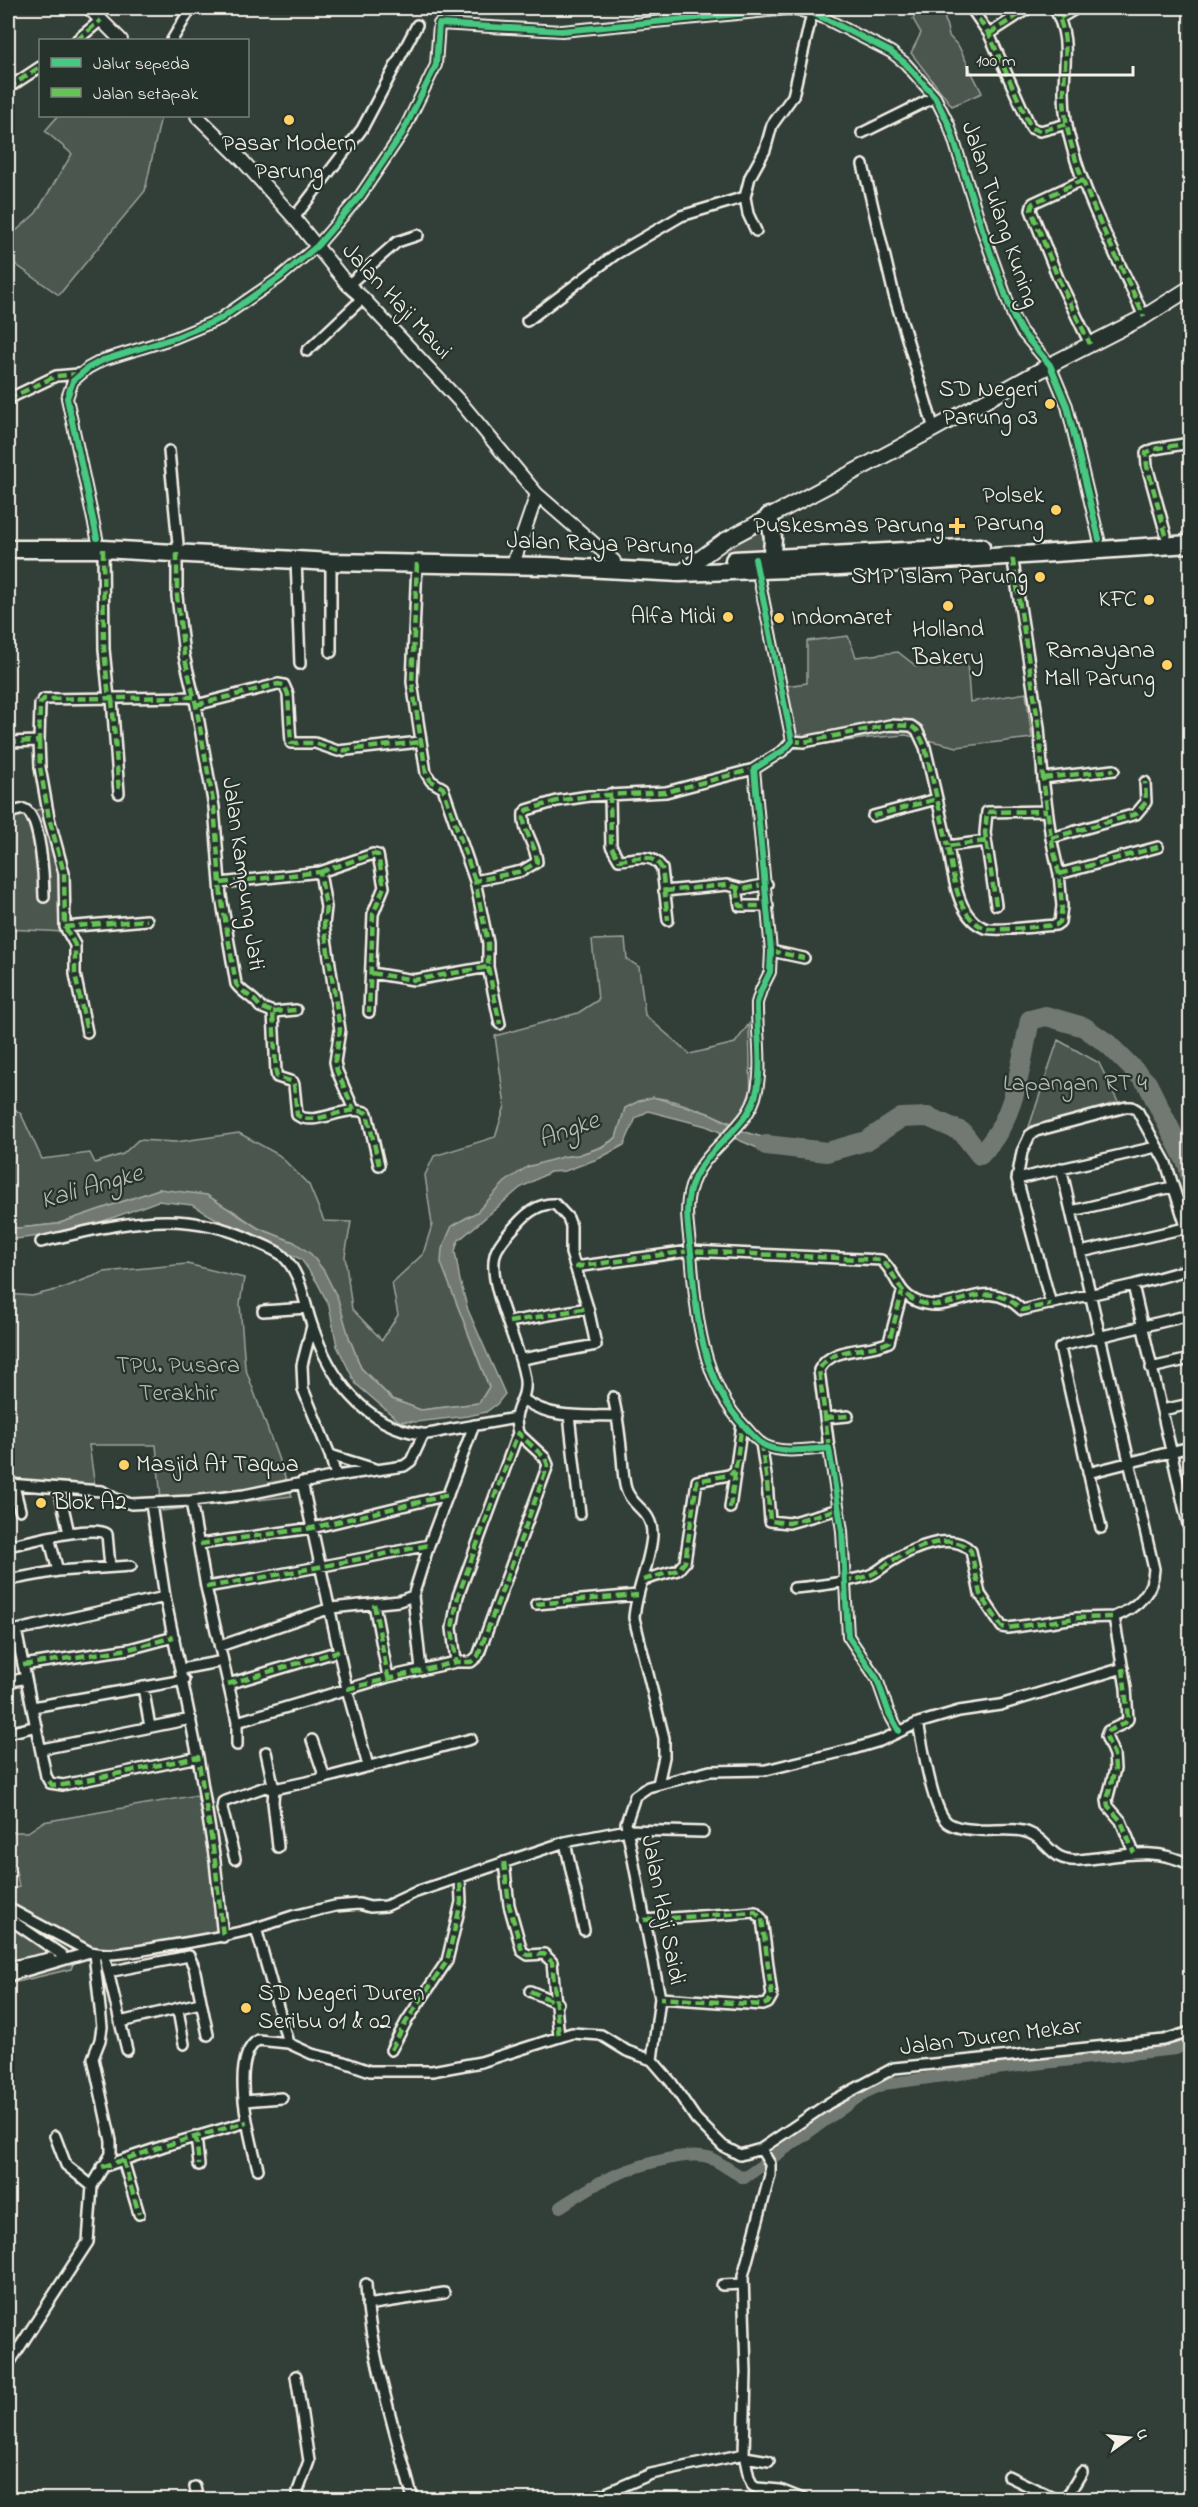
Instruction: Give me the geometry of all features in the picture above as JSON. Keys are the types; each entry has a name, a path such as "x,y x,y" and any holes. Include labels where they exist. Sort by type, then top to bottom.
{"highway":[{"path":"764,564 773,538 769,516"},
{"name":"Jalan Raya Parung","path":"178,548 513,562 546,566 680,573 764,564 979,553 1099,539 1191,532"},
{"name":"Jalan Raya Parung","path":"8,539 139,545 331,561 417,563 614,561 764,564"},
{"name":"Jalan Raya Parung","path":"8,549 100,543"},
{"name":"Jalan Raya Parung","path":"979,553 1012,555 1191,544"}],"main road":[{"path":"680,573 724,541 1050,365 1144,317 1191,288"}],"street":[{"path":"89,8 120,39"},
{"path":"173,39 191,8"},
{"path":"691,8 693,20"},
{"path":"826,19 829,8"},
{"path":"971,8 989,34 1031,128 1040,130 1067,124"},
{"path":"989,34 1029,8"},
{"path":"1054,8 1060,18 1066,38 1064,95 1067,124 1083,180 1144,317"},
{"path":"1060,18 1077,8"},
{"name":"Jalan Tulang Kuning","path":"316,246 360,196 404,132 436,65 439,24 562,31 693,20 759,10 788,9 812,13 891,52 905,63 935,97 949,125 1013,316 1022,331 1050,365 1067,406 1099,539"},
{"path":"756,231 748,214 745,197 750,177 765,150 772,125 793,96 812,13"},
{"path":"78,39 101,20"},
{"path":"294,218 362,129 417,25"},
{"path":"8,88 39,68"},
{"path":"862,134 935,97"},
{"name":"Jalan Haji Mawi","path":"198,117 294,218 348,285 363,298 462,404 537,494 614,561"},
{"path":"863,165 894,295 934,429"},
{"path":"1083,180 1033,203 1031,210 1058,278 1090,344"},
{"path":"527,321 616,254 681,216 745,197"},
{"path":"348,285 397,242 418,236"},
{"path":"118,793 104,650 100,543 67,398 69,387 79,374 103,360 174,338 220,319 279,278 316,246"},
{"path":"307,351 363,298"},
{"path":"8,399 56,376 79,374"},
{"path":"1166,535 1147,466 1146,453 1154,449 1191,443"},
{"name":"Jalan Kampung Jati","path":"170,450 178,548 179,617 184,655 195,701 217,825 220,883 236,984 260,1007 273,1012"},
{"path":"513,562 537,494"},
{"path":"792,741 804,742 890,725 911,726 922,737 965,909 971,918 986,929 1056,925 1062,918 1059,874 1047,812 1039,727 1012,555"},
{"path":"296,559 300,664"},
{"path":"331,561 332,652"},
{"path":"417,563 412,682 420,741 426,773 431,781 443,788 475,881 488,943 488,967 500,1024"},
{"path":"764,564 792,741"},
{"path":"87,1032 75,974 75,945 65,927 64,873 49,818 40,767 41,701 110,699 195,701 278,684 284,685 288,694 291,743 315,743 338,750 420,741"},
{"path":"8,742 39,741"},
{"path":"475,881 522,871 537,862 537,855 526,835 523,820 527,810 557,801 610,794 666,792 754,769 784,750 792,741"},
{"path":"754,769 771,951 770,972 760,990 757,1003 757,1089 747,1114 697,1171 690,1189 687,1220 690,1251 697,1312 712,1373 721,1395 742,1424 761,1443 780,1450 829,1448"},
{"path":"1043,778 1114,770"},
{"path":"1051,838 1136,814 1143,809 1146,802 1145,782"},
{"path":"610,794 612,850 619,860 652,858 658,862 668,920"},
{"path":"873,816 937,799"},
{"path":"8,813 24,809 31,814 42,856 44,897"},
{"path":"996,905 986,841 985,823 988,811 1047,812"},
{"path":"948,846 986,841"},
{"path":"1059,874 1158,847"},
{"path":"220,883 320,872 373,854 378,855 384,887 373,914 369,1012"},
{"path":"320,872 327,908 324,925 340,1030 335,1062 354,1110"},
{"path":"664,891 727,885 737,889 766,884"},
{"path":"737,889 740,906 768,906"},
{"path":"65,927 147,920"},
{"path":"771,951 804,958"},
{"path":"370,973 414,980 488,967"},
{"path":"296,1010 273,1012 276,1073 278,1077 293,1082 297,1115 307,1119 354,1110 366,1113 379,1165"},
{"path":"1051,1304 1017,1179 1021,1156 1030,1135 1036,1131 1126,1107 1137,1110 1166,1163 1185,1228 1191,1239"},
{"path":"1017,1179 1156,1147"},
{"path":"794,1588 844,1582 875,1573 889,1562 906,1554 939,1543 954,1541 971,1551 980,1594 1002,1627 1076,1618 1114,1617 1136,1605 1146,1596 1154,1578 1154,1569 1061,1168"},
{"path":"1072,1211 1172,1187"},
{"path":"456,1662 452,1628 458,1596 518,1432 516,1418 524,1400 526,1387 522,1359 498,1289 495,1255 500,1245 523,1218 549,1204 555,1204 562,1210 571,1226 571,1253 588,1308 595,1346 522,1359"},
{"path":"41,1242 138,1222 164,1220 200,1222 238,1233 279,1253 299,1279 312,1326 339,1381 364,1410 383,1423 423,1435 516,1418"},
{"path":"1081,1252 1185,1228"},
{"path":"575,1267 690,1251 881,1260 902,1293 918,1302 935,1305 968,1299 979,1293 1002,1297 1022,1310 1133,1285 1191,1269"},
{"path":"1133,1285 1172,1451 1186,1494 1191,1533"},
{"path":"899,1731 889,1713 877,1679 849,1640 844,1582 846,1565 819,1370 822,1364 833,1355 877,1347 889,1342 902,1293"},
{"path":"263,1311 307,1308"},
{"path":"509,1322 588,1308"},
{"path":"1101,1528 1060,1348 1099,1336 1191,1315"},
{"path":"312,1326 302,1365 303,1389 330,1455 336,1476"},
{"path":"1152,1368 1191,1359"},
{"path":"613,1397 618,1416 625,1485 629,1497 648,1514 652,1535 634,1618 664,1738 664,1757 658,1784"},
{"path":"524,1400 540,1411 568,1415 618,1416"},
{"path":"1162,1410 1191,1404"},
{"path":"568,1415 580,1514"},
{"path":"825,1418 848,1416"},
{"path":"730,1508 742,1424"},
{"path":"421,1670 412,1596 474,1425"},
{"path":"237,1722 388,1677 456,1662 471,1662 478,1656 548,1465 545,1458 518,1432"},
{"path":"20,1510 11,1485 102,1491 131,1504 151,1504 243,1495 302,1482 399,1467 411,1461 423,1435"},
{"path":"761,1443 770,1521 789,1523 839,1509"},
{"path":"1088,1473 1191,1447"},
{"path":"330,1455 378,1470"},
{"path":"643,1580 678,1569 685,1562 696,1481 729,1475 735,1471"},
{"path":"302,1482 347,1689 368,1766"},
{"path":"59,1489 69,1533"},
{"path":"200,1544 312,1528 448,1494"},
{"path":"191,1501 206,1587 237,1722 237,1744"},
{"path":"151,1504 165,1597 184,1680 198,1757 215,1861 223,1937"},
{"path":"8,1546 69,1533 100,1531 107,1534 110,1566"},
{"path":"50,1537 58,1571"},
{"path":"206,1587 280,1575 429,1545"},
{"path":"8,1580 58,1571 131,1566"},
{"path":"536,1604 638,1595"},
{"path":"220,1646 331,1608 374,1604 412,1596"},
{"path":"165,1597 12,1631 23,1665 46,1776 50,1783 57,1785 198,1757"},
{"path":"374,1604 388,1677"},
{"path":"1114,1617 1123,1668 1128,1719 1125,1723 1108,1731 1106,1736 1114,1755 1115,1769 1107,1800 1108,1806 1121,1821 1134,1853"},
{"path":"23,1665 129,1649 174,1637"},
{"path":"228,1684 339,1651"},
{"path":"181,1669 223,1660"},
{"name":"Jalan Haji Saidi","path":"652,2060 660,1998 627,1830 628,1816 635,1796 648,1787 710,1771 766,1770 853,1749 880,1741 918,1723 959,1712 1000,1705 1123,1668"},
{"path":"8,1682 26,1678"},
{"path":"33,1707 184,1680"},
{"path":"143,1687 150,1727"},
{"path":"42,1749 191,1719"},
{"path":"918,1723 930,1782 939,1811 947,1822 960,1828 1028,1832 1062,1858 1077,1860 1134,1853 1164,1854 1191,1865"},
{"path":"8,1733 37,1726"},
{"path":"235,1859 222,1809 223,1802 266,1787 274,1789 325,1778 471,1739"},
{"path":"312,1740 325,1778"},
{"path":"266,1752 274,1789 273,1802 278,1847"},
{"path":"8,1967 62,1955 92,1951 131,1952 223,1937 335,1906 359,1904 380,1907 416,1892 565,1842 627,1830 703,1832"},
{"path":"565,1842 584,1930"},
{"path":"504,1862 509,1905 522,1950 528,1955 544,1954 552,1962 560,2037"},
{"path":"391,2050 406,2022 447,1961 461,1902 460,1879"},
{"path":"8,1908 92,1951 108,1972 127,2050"},
{"path":"644,1920 748,1912 755,1912 762,1919 772,1996 768,2003 763,2005 660,1998"},
{"path":"8,1918 62,1955"},
{"path":"256,1928 288,2043"},
{"path":"8,1976 92,1951"},
{"path":"8,2365 88,2242 92,2186 111,2154 111,2141 93,2058 102,2027 92,1951"},
{"path":"108,1972 189,1956 194,1967 208,2035"},
{"path":"530,1991 558,2003"},
{"path":"120,2022 200,2003"},
{"path":"178,2010 184,2044"},
{"name":"Jalan Duren Mekar","path":"258,2169 244,2101 244,2068 251,2046 258,2040 288,2043 312,2054 370,2070 432,2071 482,2062 582,2032 601,2036 627,2051 652,2060 671,2082 696,2120 723,2146 740,2155 762,2150 829,2103 894,2068 1164,2040 1191,2032"},
{"path":"244,2101 282,2098"},
{"path":"102,2167 247,2122"},
{"path":"56,2136 66,2165 92,2186"},
{"path":"196,2136 199,2164"},
{"path":"762,2150 770,2164 768,2185 750,2246 742,2284 745,2336 745,2456 748,2478 757,2488 780,2490 805,2499"},
{"path":"123,2160 139,2214"},
{"path":"366,2284 369,2310 392,2420 413,2499"},
{"path":"722,2285 742,2284"},
{"path":"369,2310 444,2293"},
{"path":"296,2376 309,2461 298,2491 299,2499"},
{"path":"589,2499 651,2474 745,2456 769,2461"},
{"path":"1065,2499 1082,2472"},
{"path":"1008,2476 1058,2499"},
{"path":"195,2487 198,2499"},
{"path":"755,2499 757,2488"}],"green space":[{"path":"919,8 961,8 944,15 949,36 959,47 982,93 952,106 911,53 921,33 913,19"},
{"path":"57,117 161,117 145,191 59,295 8,259 8,238 36,213 72,154 45,131"},
{"path":"759,528 766,532 766,549 761,555 727,554 726,546"},
{"path":"848,636 856,657 898,652 916,666 967,662 970,702 1026,693 1032,738 957,747 906,735 789,749 778,687 807,683 807,641"},
{"path":"44,808 59,860 64,932 8,929 8,818"},
{"path":"625,939 627,959 639,967 645,1015 690,1054 735,1043 749,1024 751,1101 738,1126 670,1100 645,1099 625,1109 616,1138 601,1147 578,1155 562,1157 506,1182 477,1212 452,1226 457,1304 489,1387 479,1403 421,1410 392,1399 361,1368 349,1337 294,1242 258,1228 232,1210 159,1189 57,1224 8,1227 8,1104 21,1114 42,1159 90,1153 95,1163 123,1154 138,1140 176,1142 239,1133 279,1155 309,1185 324,1221 351,1222 345,1256 352,1309 382,1340 398,1315 392,1283 423,1254 432,1225 425,1175 434,1156 495,1137 505,1106 495,1036 578,1013 598,1000 592,940"},
{"name":"Lapangan RT 4","path":"1058,1040 1099,1063 1119,1104 1028,1130"},
{"name":"TPU. Pusara Terakhir","path":"187,1264 244,1278 240,1304 245,1367 292,1496 162,1511 156,1445 89,1445 95,1487 8,1483 8,1294 32,1296 63,1288 104,1272"},
{"path":"197,1795 212,1869 219,1938 94,1963 8,1911 8,1890 19,1887 16,1871 8,1872 8,1832 28,1832 43,1822"},
{"path":"8,1924 73,1964 71,1969 8,1984"}],"shaded area":[{"path":"653,1097 711,1114 745,1132 793,1146 791,1153 762,1150 706,1126 648,1111 636,1118 624,1145 600,1158 565,1171 550,1172 520,1188 458,1241 455,1251 468,1310 505,1394 486,1412 468,1416 416,1422 399,1421 356,1384 337,1346 329,1306 317,1282 301,1259 248,1237 192,1205 158,1201 74,1232 8,1240 8,1227 57,1224 159,1189 207,1195 258,1228 294,1242 311,1254 324,1271 338,1299 361,1368 392,1399 421,1410 479,1403 489,1387 441,1263 442,1249 452,1226 477,1212 505,1182 527,1167 602,1147 616,1138 625,1108"}],"waterway":[{"name":"Angke","path":"766,1145 827,1152 866,1141 901,1118 928,1117 962,1132 980,1155 1002,1126 1009,1109 1015,1092 1030,1020 1046,1016 1084,1027 1108,1044 1147,1083 1188,1165 1190,1175"},
{"path":"560,2207 604,2180 670,2158 708,2157 744,2178 864,2093 884,2084 1034,2064 1176,2049 1190,2042"}],"marked path":[{"path":"971,8 989,34 1031,128 1040,131 1067,124"},
{"path":"989,34 1029,8"},
{"path":"1054,8 1065,39 1064,93 1067,127 1072,147 1095,212 1144,317"},
{"path":"1060,18 1077,8"},
{"path":"78,39 101,20"},
{"path":"8,88 39,68"},
{"path":"1083,180 1033,203 1031,210 1058,278 1090,344"},
{"path":"8,399 56,376 79,374"},
{"path":"1166,535 1147,466 1146,453 1154,449 1190,443"},
{"path":"103,549 104,649 109,699"},
{"path":"177,553 177,596 184,655 196,705 214,807 221,896 236,984 260,1007 273,1012 276,1073 277,1077 293,1082 297,1115 313,1119 350,1111 367,1113 379,1165"},
{"path":"986,841 948,846 958,893 962,904 975,923 985,928 1008,929 1056,925 1060,922 1062,906 1059,874 1051,838 1039,727 1012,555"},
{"path":"417,563 412,682 426,773 431,781 443,788 475,881"},
{"path":"196,705 278,684 284,685 288,694 291,743 315,743 338,751 420,742"},
{"path":"8,742 39,741 40,704 44,699 194,697"},
{"path":"112,699 119,793"},
{"path":"792,741 804,742 890,725 911,726 917,730 925,747 948,846"},
{"path":"39,741 40,767 49,818 64,873 65,927 75,945 75,974 87,1032"},
{"path":"371,973 414,980 488,967 488,943 475,881 522,871 537,862 525,826 524,813 527,810 557,801 589,796 666,792 754,769"},
{"path":"1043,778 1114,770"},
{"path":"1051,838 1136,814 1146,802 1145,782"},
{"path":"610,794 611,846 619,860 649,858 659,864 662,869 668,920"},
{"path":"873,816 937,799"},
{"path":"996,905 985,833 987,812 1047,811"},
{"path":"1059,874 1158,847"},
{"path":"320,872 373,854 378,855 384,887 373,914 369,1012"},
{"path":"221,883 320,872 326,907 324,925 340,1030 335,1062 354,1110"},
{"path":"664,891 727,885 743,889 767,884"},
{"path":"737,889 740,906 768,906"},
{"path":"65,927 147,920"},
{"path":"771,951 804,958"},
{"path":"488,967 500,1024"},
{"path":"273,1012 296,1010"},
{"path":"575,1267 690,1251 881,1260 905,1293 916,1301 930,1305 982,1295 994,1295 1008,1299 1022,1310 1051,1304"},
{"path":"829,1448 819,1370 825,1362 841,1353 889,1342 902,1293"},
{"path":"509,1322 588,1308"},
{"path":"825,1418 848,1416"},
{"path":"730,1508 742,1424"},
{"path":"347,1689 456,1662 471,1662 478,1656 548,1465 545,1458 518,1433 458,1596 452,1628 456,1662"},
{"path":"761,1443 770,1521 789,1523 839,1509"},
{"path":"643,1580 678,1570 685,1562 697,1481 729,1475 735,1471"},
{"path":"200,1544 312,1528 448,1495"},
{"path":"844,1582 872,1574 910,1551 932,1544 953,1542 971,1551 980,1594 1002,1627 1076,1618 1114,1617"},
{"path":"206,1587 429,1545"},
{"path":"536,1604 638,1595"},
{"path":"374,1604 388,1677"},
{"path":"23,1665 129,1649 174,1637"},
{"path":"228,1684 339,1651"},
{"path":"1123,1668 1128,1719 1125,1723 1108,1731 1106,1736 1114,1755 1115,1769 1107,1800 1108,1806 1121,1821 1134,1853"},
{"path":"49,1781 52,1785 63,1785 198,1757 215,1861 223,1937"},
{"path":"504,1862 509,1905 522,1951 528,1955 544,1954 552,1962 559,2037"},
{"path":"391,2050 406,2022 447,1961 461,1902 460,1879"},
{"path":"644,1920 755,1912 762,1919 772,1996 768,2003 763,2005 660,1998"},
{"path":"530,1991 558,2003"},
{"path":"102,2167 247,2122"},
{"path":"196,2136 199,2165"},
{"path":"123,2160 139,2214"}],"cycle path":[{"path":"97,538 67,398 73,381 88,368 103,360 174,338 220,319 279,278 317,246 360,196 403,132 436,65 439,24 562,31 788,9 812,13 891,52 905,63 935,97 949,125 1013,316 1021,331 1050,365 1067,406 1099,539"},
{"path":"755,559 792,741 784,750 754,769 771,951 770,972 757,1003 759,1075 757,1089 747,1114 700,1168 690,1190 687,1205 695,1299 710,1368 719,1390 731,1410 746,1428 760,1443 780,1450 829,1448 842,1531 848,1636 877,1679 889,1713 899,1731"}],"place":[{"name":"Pasar Modern Parung","path":"289,120"},
{"name":"SD Negeri Parung 03","path":"1050,404"},
{"name":"Polsek Parung","path":"1056,510"},
{"name":"Puskesmas Parung","path":"957,526"},
{"name":"SMP Islam Parung","path":"1040,577"},
{"name":"KFC","path":"1149,600"},
{"name":"Holland Bakery","path":"948,606"},
{"name":"Alfa Midi","path":"728,617"},
{"name":"Indomaret","path":"779,618"},
{"name":"Ramayana Mall Parung","path":"1167,665"},
{"name":"Masjid At Taqwa","path":"124,1465"},
{"name":"Blok A2","path":"41,1503"},
{"name":"SD Negeri Duren Seribu 01 & 02","path":"246,2008"}],"water label":[{"name":"Kali Angke","path":"92,1188"}]}
